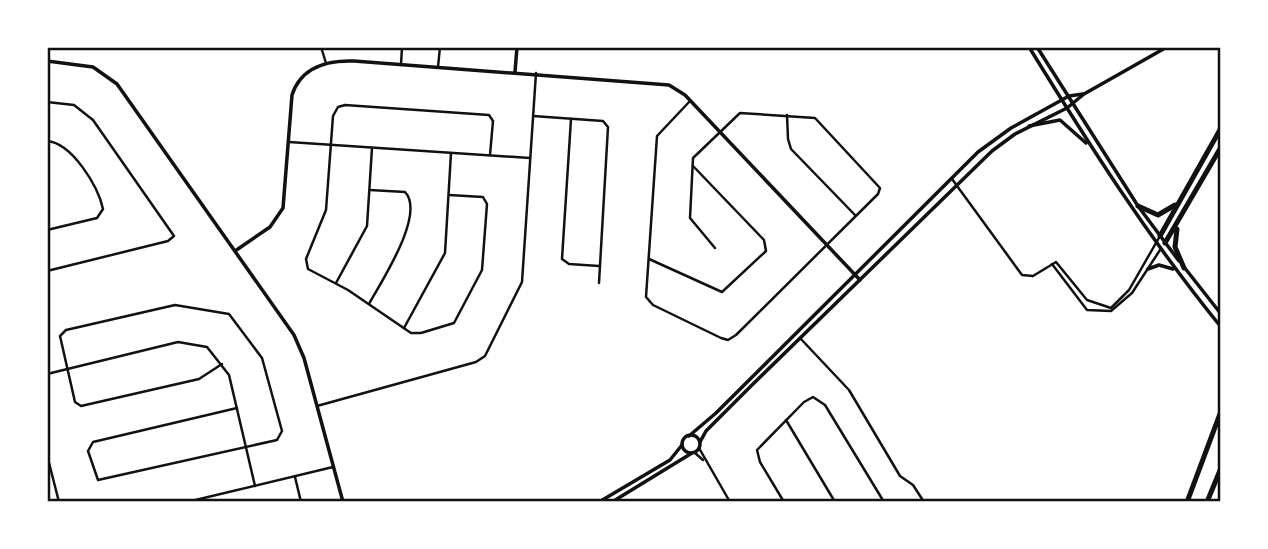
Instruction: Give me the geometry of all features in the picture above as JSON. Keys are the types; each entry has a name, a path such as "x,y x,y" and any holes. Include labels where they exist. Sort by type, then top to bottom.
{"highway":[{"path":"1160,236 1221,128"},
{"path":"1165,243 1221,147"},
{"path":"1138,206 1152,214 1163,214 1182,197"},
{"path":"1181,219 1175,247 1184,268"},
{"path":"1187,502 1221,411"},
{"path":"1207,502 1221,468"}],"street":[{"path":"321,47 326,63"},
{"path":"401,65 402,47"},
{"path":"438,67 440,47"},
{"path":"515,72 517,47"},
{"path":"1029,47 1087,144 1156,246 1221,327"},
{"path":"1037,47 1138,206 1221,314"},
{"path":"612,502 694,453 721,416 992,151 1029,126 1067,108 1084,94 1167,47"},
{"path":"47,61 93,67 117,84 298,343 343,502"},
{"path":"235,251 270,227 282,212 295,86 306,74 326,63 339,61 661,82 677,89 690,101 860,280"},
{"path":"317,406 476,362 485,356 522,282 536,73"},
{"path":"599,502 670,460 689,436 951,178 994,140 1069,96 1084,94"},
{"path":"690,101 657,136 649,258 649,302 727,340 736,335 856,216 879,192 878,183 818,120 787,115 740,113 695,153 690,218 715,248"},
{"path":"47,102 74,105 93,120 172,231 172,239 47,271"},
{"path":"449,195 480,196 486,200 482,270 454,323 417,334 404,329 336,283 312,274 306,262 325,214 334,111 343,105 479,113 492,118 490,155"},
{"path":"787,115 791,149 856,216"},
{"path":"533,116 603,121 608,127 598,283"},
{"path":"571,119 562,256 569,264 600,266"},
{"path":"1029,126 1060,120 1087,144"},
{"path":"47,141 60,144 71,155 98,193 103,209 97,218 47,230"},
{"path":"289,142 530,158"},
{"path":"336,283 366,228 372,148"},
{"path":"404,329 443,257 451,153"},
{"path":"649,258 722,292 766,251 764,240 693,166"},
{"path":"951,178 1022,275 1033,276 1056,262 1088,302 1111,308 1125,295 1160,236"},
{"path":"369,304 404,240 409,203 405,192 370,190"},
{"path":"1052,264 1085,308 1095,311 1117,308 1165,243"},
{"path":"1148,269 1164,265 1174,270"},
{"path":"222,365 194,380 84,406 75,402 60,339 66,330 182,305 229,314 262,358 282,431 278,439 102,480 94,476 88,451 94,442 237,408"},
{"path":"800,338 841,380 900,476 913,485 924,502"},
{"path":"47,374 184,341 207,347 229,375 255,486"},
{"path":"784,502 757,453 807,400 817,397 825,405 884,502"},
{"path":"786,420 835,502"},
{"path":"689,436 694,436 700,442"},
{"path":"682,445 685,452 694,453 706,462"},
{"path":"699,448 730,502"},
{"path":"47,455 59,502"},
{"path":"187,502 334,467"},
{"path":"295,477 301,502"}]}
